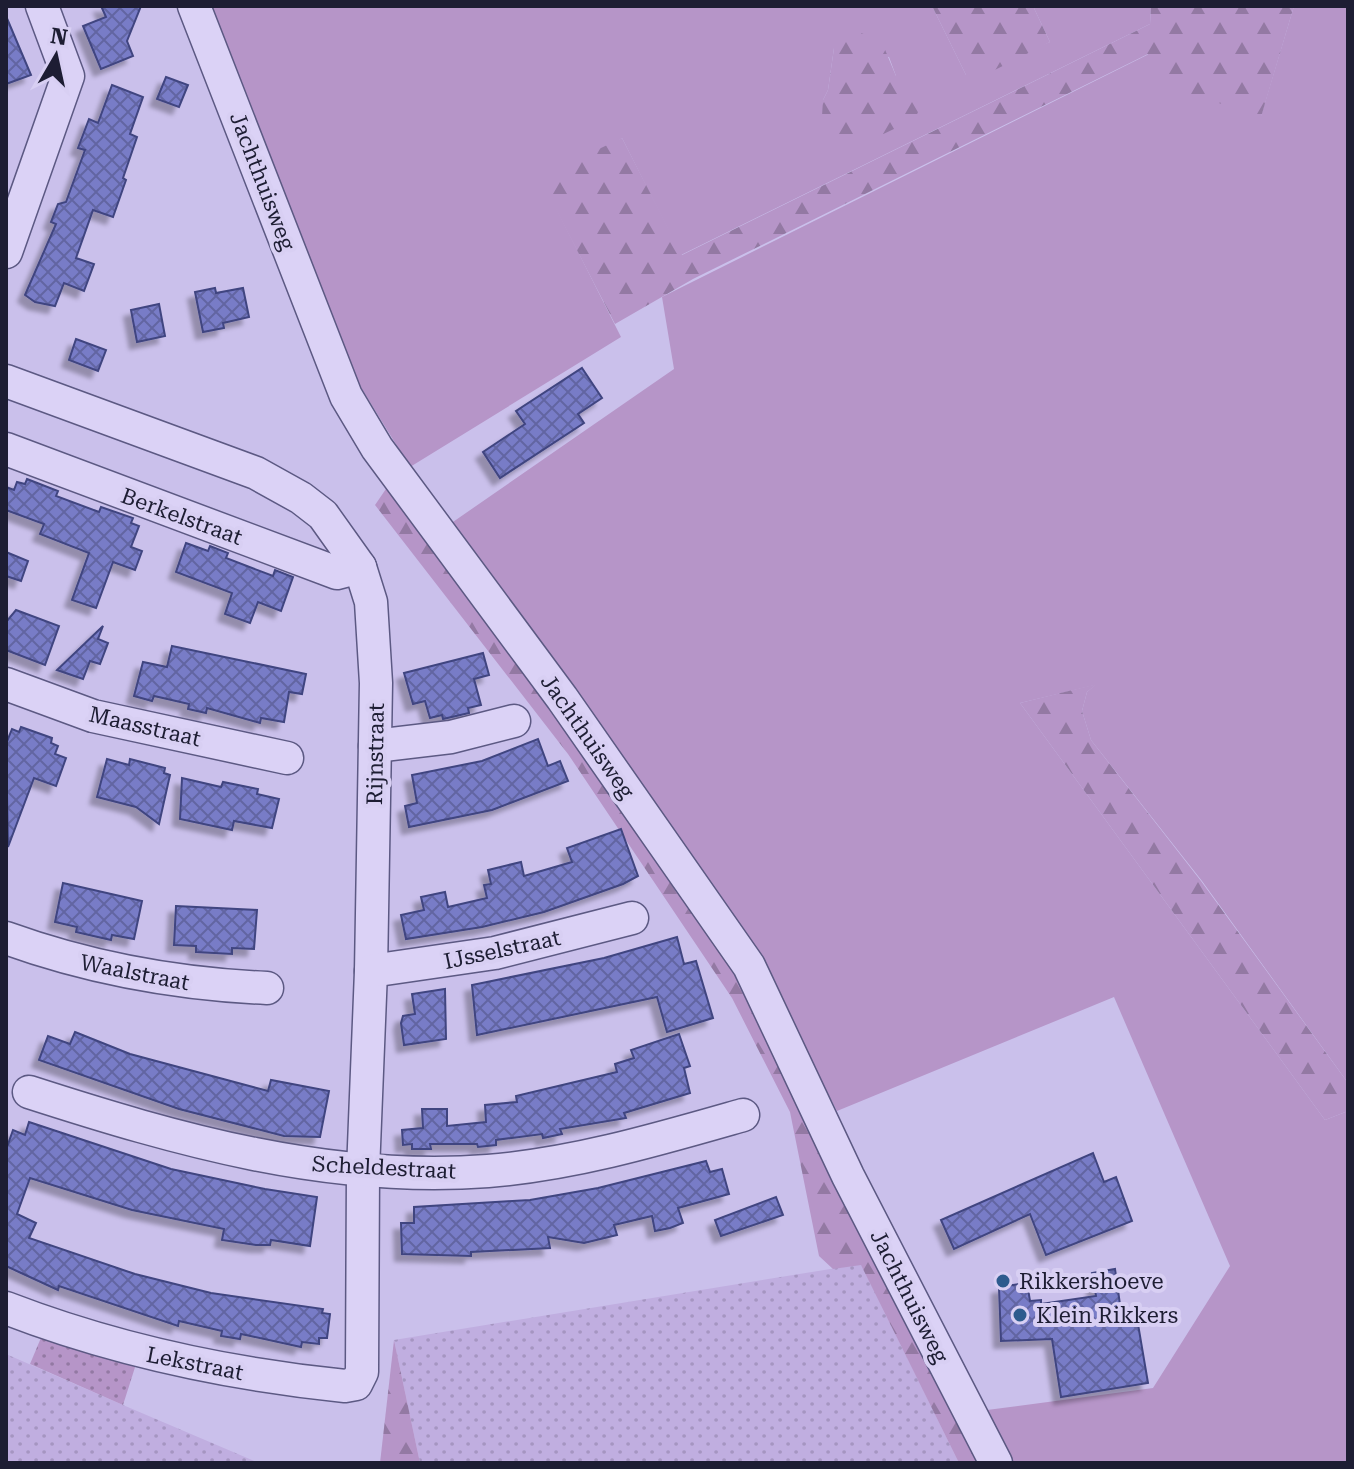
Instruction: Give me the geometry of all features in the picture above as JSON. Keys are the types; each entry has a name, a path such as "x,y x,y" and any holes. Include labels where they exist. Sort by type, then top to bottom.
{"street":[{"path":"6,252 68,76 42,6"},
{"name":"Jachthuisweg","path":"194,6 346,396 377,448 562,698 749,966 848,1176 996,1463"},
{"name":"Rijnstraat","path":"6,381 256,473 301,498 323,515 360,567 371,602 376,645 361,1352"},
{"name":"Berkelstraat","path":"6,449 337,573 360,567"},
{"name":"Maasstraat","path":"6,684 93,716 287,758"},
{"path":"375,746 451,737 514,721"},
{"name":"IJsselstraat","path":"371,971 495,953 632,918"},
{"name":"Waalstraat","path":"6,938 61,957 149,978 267,988"},
{"name":"Scheldestraat","path":"29,1092 167,1136 314,1166 363,1171 488,1171 623,1150 743,1115"},
{"name":"Lekstraat","path":"6,1308 122,1348 310,1383 356,1384 362,1372 361,1352"}],"shaded area":[{"path":"861,1264 959,1463 420,1463 394,1340"},
{"path":"6,1354 123,1405 259,1463 6,1463"}],"green space":[{"path":"201,6 932,6 966,75 1050,42 1033,6 1151,6 1150,24 681,255 622,138 547,190 621,337 410,467 352,373","holes":["834,48 889,57 896,76 823,100 828,90"]},
{"path":"932,6 1033,6 1050,42 975,80 966,75"},
{"path":"1151,6 1294,6 1261,117 1143,78 1141,72 1148,54 693,279 615,324 546,190 547,180 561,167 622,138 682,255 1150,24"},
{"path":"1294,6 1348,6 1348,1083 1202,881 1091,740 1082,711 1087,692 1095,685 1020,703 1325,1120 1348,1111 1348,1463 1013,1463 987,1410 1153,1388 1230,1266 1114,997 837,1111 760,962 450,524 674,369 662,297 1149,54 1261,116"},
{"path":"849,29 881,40 896,76 921,105 915,119 837,156 822,116 823,100 828,90 834,48"},
{"path":"390,483 736,970 983,1463 959,1463 861,1265 833,1269 819,1256 790,1112 732,998 568,754 375,505"},
{"path":"1097,684 1087,692 1082,711 1091,740 1201,881 1348,1083 1348,1111 1325,1120 1020,703"},
{"path":"43,1333 137,1361 123,1405 30,1364"},
{"path":"394,1340 420,1463 380,1463"}],"building":[{"path":"101,6 141,6 127,41 133,56 101,69 83,26 106,17"},
{"path":"6,16 31,75 6,84"},
{"path":"166,77 188,85 179,107 157,99"},
{"path":"112,85 143,97 130,134 137,137 113,217 93,210 76,258 94,264 84,291 64,283 55,306 35,302 25,295 56,224 51,222 58,204 66,202 85,150 78,148 89,119 98,123"},
{"path":"215,288 216,293 243,288 249,317 223,323 224,328 203,332 195,292"},
{"path":"159,304 165,336 137,342 131,310"},
{"path":"76,339 106,350 98,371 69,360"},
{"path":"582,368 602,398 578,414 584,423 500,478 483,452 525,424 516,411"},
{"path":"27,479 58,491 56,496 99,512 101,507 133,518 131,523 139,526 131,547 142,551 135,570 113,562 96,608 72,600 89,553 40,534 44,524 6,510 6,487 14,490 17,482 25,484"},
{"path":"186,543 208,551 210,546 228,553 226,558 273,576 275,570 293,577 281,611 258,602 250,623 225,614 232,593 176,572"},
{"path":"6,552 28,561 21,581 6,576"},
{"path":"16,610 59,626 45,665 6,650 6,622"},
{"path":"103,626 98,639 108,643 100,664 90,661 83,679 57,670"},
{"path":"172,646 306,674 302,694 289,692 284,722 261,718 260,723 207,708 206,713 188,709 189,704 154,696 152,701 134,696 143,662 167,667"},
{"path":"483,653 489,675 474,679 481,705 468,708 469,713 443,719 442,715 430,718 425,701 413,704 404,673"},
{"path":"21,727 52,738 51,743 58,746 55,754 66,758 56,786 34,778 8,847 6,744 12,729 19,732"},
{"path":"538,739 548,766 560,761 568,781 492,810 409,827 405,806 417,803 412,775 482,761"},
{"path":"107,759 129,765 130,759 165,768 164,773 170,775 159,824 136,807 97,797"},
{"path":"182,778 221,787 223,782 258,789 257,794 279,799 272,828 234,821 232,830 180,819"},
{"path":"621,829 638,876 623,884 544,912 482,927 406,939 401,915 424,910 421,897 445,892 448,907 487,898 484,885 491,884 488,870 521,862 524,876 572,862 567,848"},
{"path":"63,883 142,901 134,939 112,935 111,940 76,932 77,927 55,922"},
{"path":"176,906 257,910 254,949 232,948 232,954 196,952 196,946 174,945"},
{"path":"677,937 684,964 696,961 713,1018 667,1032 657,997 477,1035 472,985 604,958"},
{"path":"445,989 446,1039 404,1045 401,1023 403,1016 415,1014 412,994"},
{"path":"75,1032 130,1054 268,1091 271,1080 329,1091 320,1137 284,1136 179,1109 39,1060 48,1036 70,1044"},
{"path":"679,1034 690,1066 684,1068 690,1093 624,1113 626,1118 560,1129 562,1134 543,1138 542,1134 496,1140 496,1145 478,1147 477,1144 430,1144 431,1149 412,1149 412,1144 403,1145 402,1130 423,1128 422,1109 447,1109 447,1126 486,1122 485,1105 517,1102 516,1096 617,1072 615,1064 634,1058 631,1050"},
{"path":"29,1122 171,1169 317,1197 310,1246 271,1240 270,1245 256,1245 222,1240 224,1229 132,1210 30,1178 17,1214 36,1223 29,1238 135,1274 211,1293 323,1309 322,1313 330,1314 327,1338 319,1338 319,1344 302,1342 301,1347 241,1334 240,1339 221,1336 222,1331 179,1321 178,1326 59,1286 58,1290 6,1266 6,1150 13,1130 25,1135"},
{"path":"1093,1153 1104,1182 1116,1177 1132,1221 1046,1255 1030,1214 954,1249 941,1220"},
{"path":"706,1161 710,1172 722,1169 729,1194 678,1208 683,1223 670,1228 655,1231 652,1216 614,1225 617,1235 584,1243 548,1237 550,1248 471,1252 471,1256 402,1254 401,1223 414,1223 414,1207 530,1200 598,1188"},
{"path":"776,1197 783,1215 721,1236 715,1220"},
{"path":"1115,1269 1123,1326 1138,1324 1148,1383 1061,1397 1052,1339 1001,1341 999,1287 1027,1283 1030,1301 1041,1300 1041,1304 1096,1296 1092,1273"}],"place":[{"name":"Rikkershoeve","path":"1003,1281"},
{"name":"Klein Rikkers","path":"1020,1315"}]}
